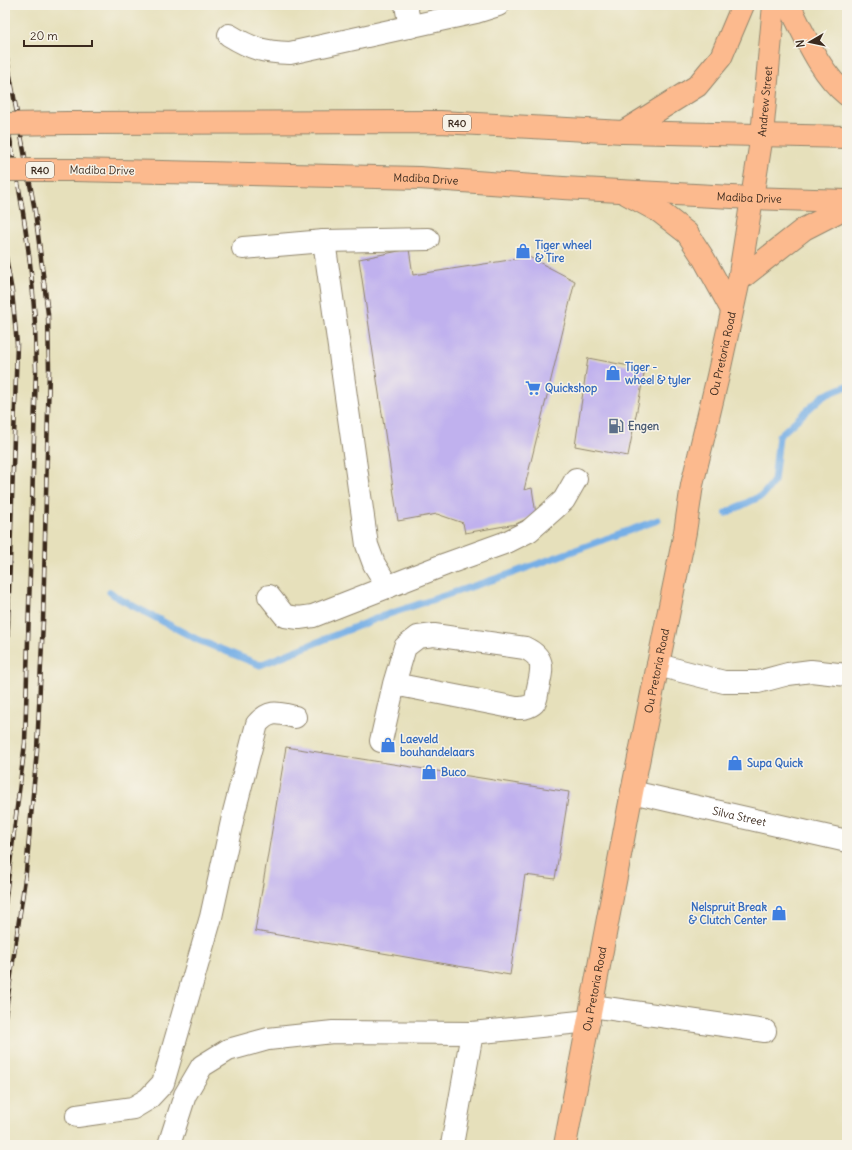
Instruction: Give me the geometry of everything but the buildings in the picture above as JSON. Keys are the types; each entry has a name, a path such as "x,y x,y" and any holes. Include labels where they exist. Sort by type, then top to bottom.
{"main road":[{"path":"623,132 697,86 721,57 743,5"},
{"name":"Andrew Street","path":"751,198 762,135 774,5"},
{"path":"789,5 822,67 838,88 847,95"},
{"name":"R40","path":"5,124 440,122 623,132 847,137"},
{"name":"Madiba Drive","path":"5,170 74,170 419,178 751,198 847,201"},
{"path":"621,191 660,212 688,233 732,310"},
{"name":"Ou Pretoria Road","path":"565,1145 632,792 685,532 692,485 739,280 751,198"},
{"path":"739,280 804,229 847,207"}],"street":[{"path":"406,5 410,27"},
{"path":"229,35 248,46 270,52 290,53 410,27 475,8 498,5"},
{"path":"243,248 324,241 428,239"},
{"path":"324,241 367,545 374,564 388,587"},
{"path":"269,596 285,616 299,618 313,616 507,542 529,531 564,500 576,479"},
{"path":"381,741 394,684 405,647 418,637 434,635 525,648 533,652 539,659 542,667 536,700 533,705 526,708 516,708 394,684"},
{"path":"658,665 724,682 758,682 788,674 811,671 847,676"},
{"path":"78,1116 133,1108 148,1099 163,1083 211,917 234,812 257,724 264,716 272,714 295,717"},
{"name":"Silva Street","path":"632,792 847,841"},
{"path":"169,1145 185,1095 202,1066 228,1050 268,1039 333,1032 472,1032 590,1013 765,1031"},
{"path":"452,1145 472,1032"}],"waterway":[{"path":"726,513 763,495 774,481 779,436 823,396 847,386"},
{"path":"110,592 118,598 198,640 260,665 383,616 510,574 658,520"}],"railway":[{"path":"5,49 35,211 48,314 49,370 43,621 37,750 26,872 5,1016"},
{"path":"5,112 22,210 32,283 35,316 36,369 25,743 5,904"},
{"path":"5,252 12,292 17,344 5,716"}],"place":[{"name":"Tiger wheel & Tire","path":"523,251"},
{"name":"Tiger - wheel & tyler","path":"613,373"},
{"name":"Quickshop","path":"533,388"},
{"name":"Engen","path":"616,426"},
{"name":"Laeveld bouhandelaars","path":"388,745"},
{"name":"Supa Quick","path":"735,763"},
{"name":"Buco","path":"429,772"},
{"name":"Nelspruit Break & Clutch Center","path":"779,913"}]}
